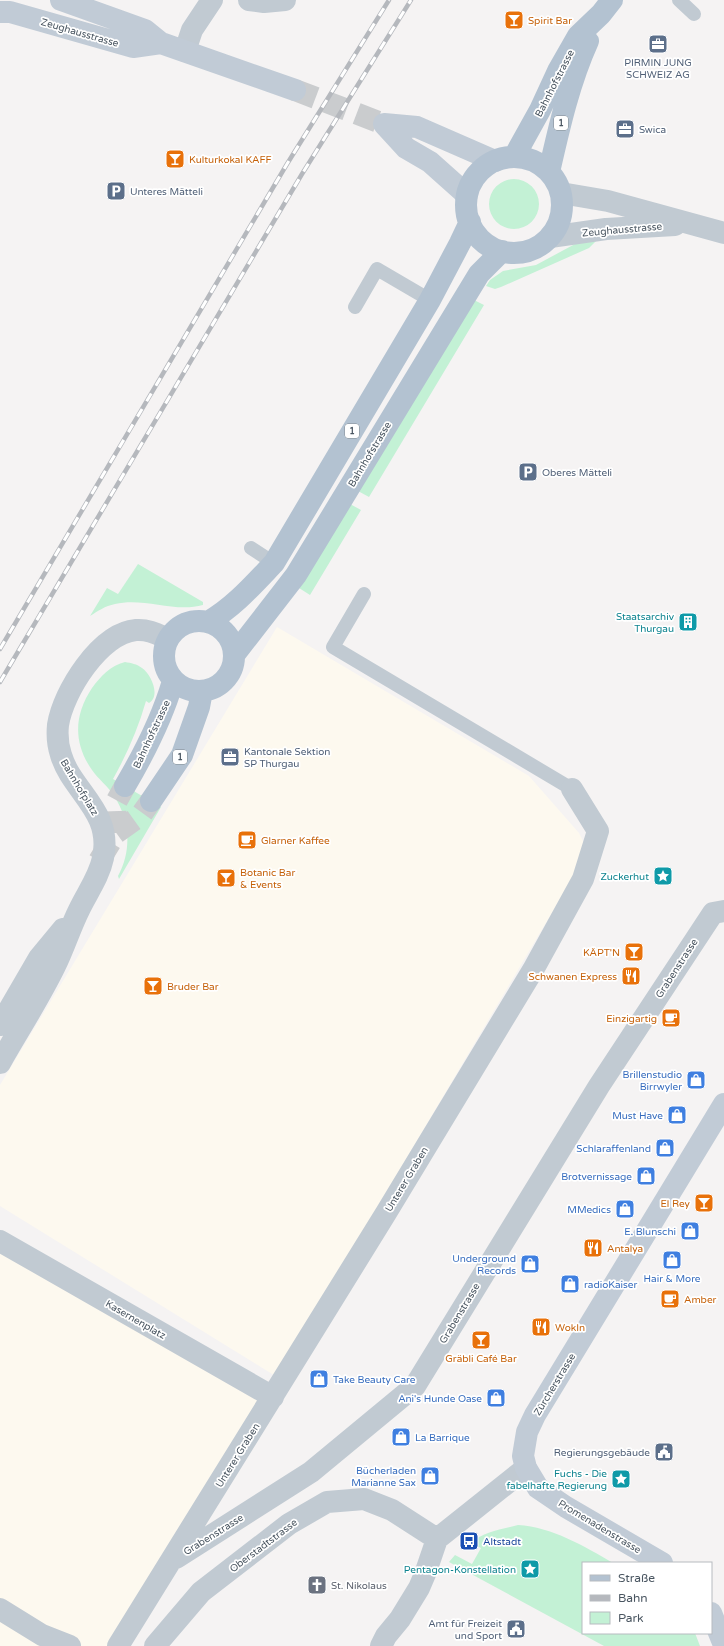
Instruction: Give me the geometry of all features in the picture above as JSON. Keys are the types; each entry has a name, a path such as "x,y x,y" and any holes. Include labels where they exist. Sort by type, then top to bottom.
{"main road":[{"name":"Zeughausstrasse","path":"61,0 145,30 161,43 295,90"},
{"name":"Bahnhofstrasse","path":"504,159 540,110 558,71 578,36 606,7"},
{"name":"Bahnhofstrasse","path":"549,172 556,140 575,74 606,7"},
{"name":"Zeughausstrasse","path":"0,12 10,12 133,47 161,43"},
{"path":"468,195 430,162 406,148 384,124 417,128 504,159 527,159 539,164 549,172 557,182 561,193 561,217 557,228 550,237 540,246 528,251 515,253 492,248 482,241 470,222 467,209 468,195 471,185 477,175 485,167 504,159"},
{"name":"1","path":"208,622 224,612 248,591 274,563 430,300 470,222"},
{"name":"Bahnhofstrasse","path":"234,655 296,575 479,274 502,251"},
{"path":"191,622 208,622 218,627 226,634 232,644 234,655 233,666 228,676 221,684 212,689 202,691 192,691 182,688 173,681 167,672 164,662 164,651 168,639 174,631 191,622"},
{"name":"Bahnhofstrasse","path":"125,786 143,756 163,714 173,681"},
{"name":"1","path":"151,801 182,755 199,708 202,691"},
{"name":"Zürcherstrasse","path":"526,1468 523,1456 524,1447 527,1432 535,1415 724,1104"},
{"name":"Promenadenstrasse","path":"526,1468 538,1488 566,1508 660,1562"},
{"path":"712,1615 724,1642"}],"street":[{"path":"185,52 192,30 212,0"},
{"path":"249,0 282,0"},
{"name":"Zeughausstrasse","path":"561,193 608,201 724,233"},
{"name":"Zeughausstrasse","path":"550,237 606,229 694,224"},
{"name":"Bahnhofplatz","path":"0,1063 55,966 79,910 100,867 103,857 104,839 102,826 93,806 71,774 61,755 57,735 58,724 62,711 79,677 100,649 111,640 122,633 136,630 150,630 168,639"},
{"name":"Unterer Graben","path":"172,1560 533,970 583,879 598,831 572,789"},
{"name":"Bahnhofplatz","path":"0,1025 39,958 79,910"},
{"name":"Grabenstrasse","path":"118,1646 172,1560 311,1472 415,1386 599,1086 712,913 724,911"},
{"name":"Kasernenplatz","path":"0,1241 273,1397"},
{"path":"381,1646 386,1636 400,1619 419,1588 437,1539 526,1468"},
{"name":"Oberstadtstrasse","path":"155,1646 201,1592 289,1524 327,1502 364,1499 392,1510 437,1539"},
{"path":"0,1609 39,1640 70,1646"}],"lane":[{"path":"679,0 694,14"},
{"path":"355,307 378,269 430,300"},
{"path":"251,548 274,563"},
{"path":"364,594 333,646 572,789"}],"shaded area":[{"path":"277,627 529,776 579,833 583,841 586,855 277,1377 0,1206 0,1085"},
{"path":"0,1241 273,1397 118,1646 0,1646"}],"green space":[{"path":"509,179 519,179 532,186 539,199 539,209 532,222 519,229 509,229 500,225 493,218 489,209 489,199 493,190 500,183"},
{"path":"596,241 589,248 501,287 495,289 486,286 490,280 503,271 536,265 575,244"},
{"path":"472,299 484,305 369,497 358,491"},
{"path":"350,504 361,510 310,595 299,588"},
{"path":"138,564 203,602 203,605 181,607 126,602 108,606 90,616 107,588 118,594"},
{"path":"125,662 132,663 142,668 149,675 153,685 154,695 153,700 149,703 146,701 132,741 113,779 161,807 119,879 118,876 126,856 126,825 119,805 112,792 94,773 81,750 78,729 82,708 92,688 106,672"},
{"path":"518,1525 543,1529 567,1538 611,1562 582,1562 582,1634 695,1634 700,1646 604,1646 449,1562 455,1555 472,1564 481,1548 470,1543 481,1536"}],"tunnel":[{"path":"295,90 384,124"},
{"path":"116,833 115,804 125,786"},
{"path":"99,861 116,833 141,815 151,801"}],"railway":[{"path":"0,649 287,164 389,0"},
{"path":"0,682 302,174 411,0"}],"place":[{"name":"Spirit Bar","path":"514,20"},
{"name":"PIRMIN JUNG SCHWEIZ AG","path":"658,44"},
{"name":"Swica","path":"625,129"},
{"name":"Kulturkokal KAFF","path":"175,159"},
{"name":"Unteres Mätteli","path":"116,191"},
{"name":"Oberes Mätteli","path":"528,472"},
{"name":"Staatsarchiv Thurgau","path":"688,622"},
{"name":"Kantonale Sektion SP Thurgau","path":"230,757"},
{"name":"Glarner Kaffee","path":"247,840"},
{"name":"Zuckerhut","path":"663,876"},
{"name":"Botanic Bar & Events","path":"226,878"},
{"name":"KÄPT'N","path":"634,952"},
{"name":"Schwanen Express","path":"631,976"},
{"name":"Bruder Bar","path":"153,986"},
{"name":"Einzigartig","path":"671,1018"},
{"name":"Brillenstudio Birrwyler","path":"696,1080"},
{"name":"Must Have","path":"677,1115"},
{"name":"Schlaraffenland","path":"665,1148"},
{"name":"Brotvernissage","path":"646,1176"},
{"name":"El Rey","path":"704,1203"},
{"name":"MMedics","path":"625,1209"},
{"name":"E. Blunschi","path":"690,1231"},
{"name":"Antalya","path":"593,1248"},
{"name":"Hair & More","path":"672,1260"},
{"name":"Underground Records","path":"530,1264"},
{"name":"radioKaiser","path":"570,1284"},
{"name":"Amber","path":"670,1299"},
{"name":"WokIn","path":"541,1327"},
{"name":"Gräbli Café Bar","path":"481,1340"},
{"name":"Take Beauty Care","path":"319,1379"},
{"name":"Ani's Hunde Oase","path":"496,1398"},
{"name":"La Barrique","path":"401,1437"},
{"name":"Regierungsgebäude","path":"664,1452"},
{"name":"Bücherladen Marianne Sax","path":"430,1476"},
{"name":"Fuchs - Die fabelhafte Regierung","path":"621,1479"},
{"name":"Altstadt","path":"469,1541"},
{"name":"Pentagon-Konstellation","path":"530,1569"},
{"name":"St. Nikolaus","path":"317,1585"},
{"name":"Amt für Freizeit und Sport","path":"516,1629"}]}
